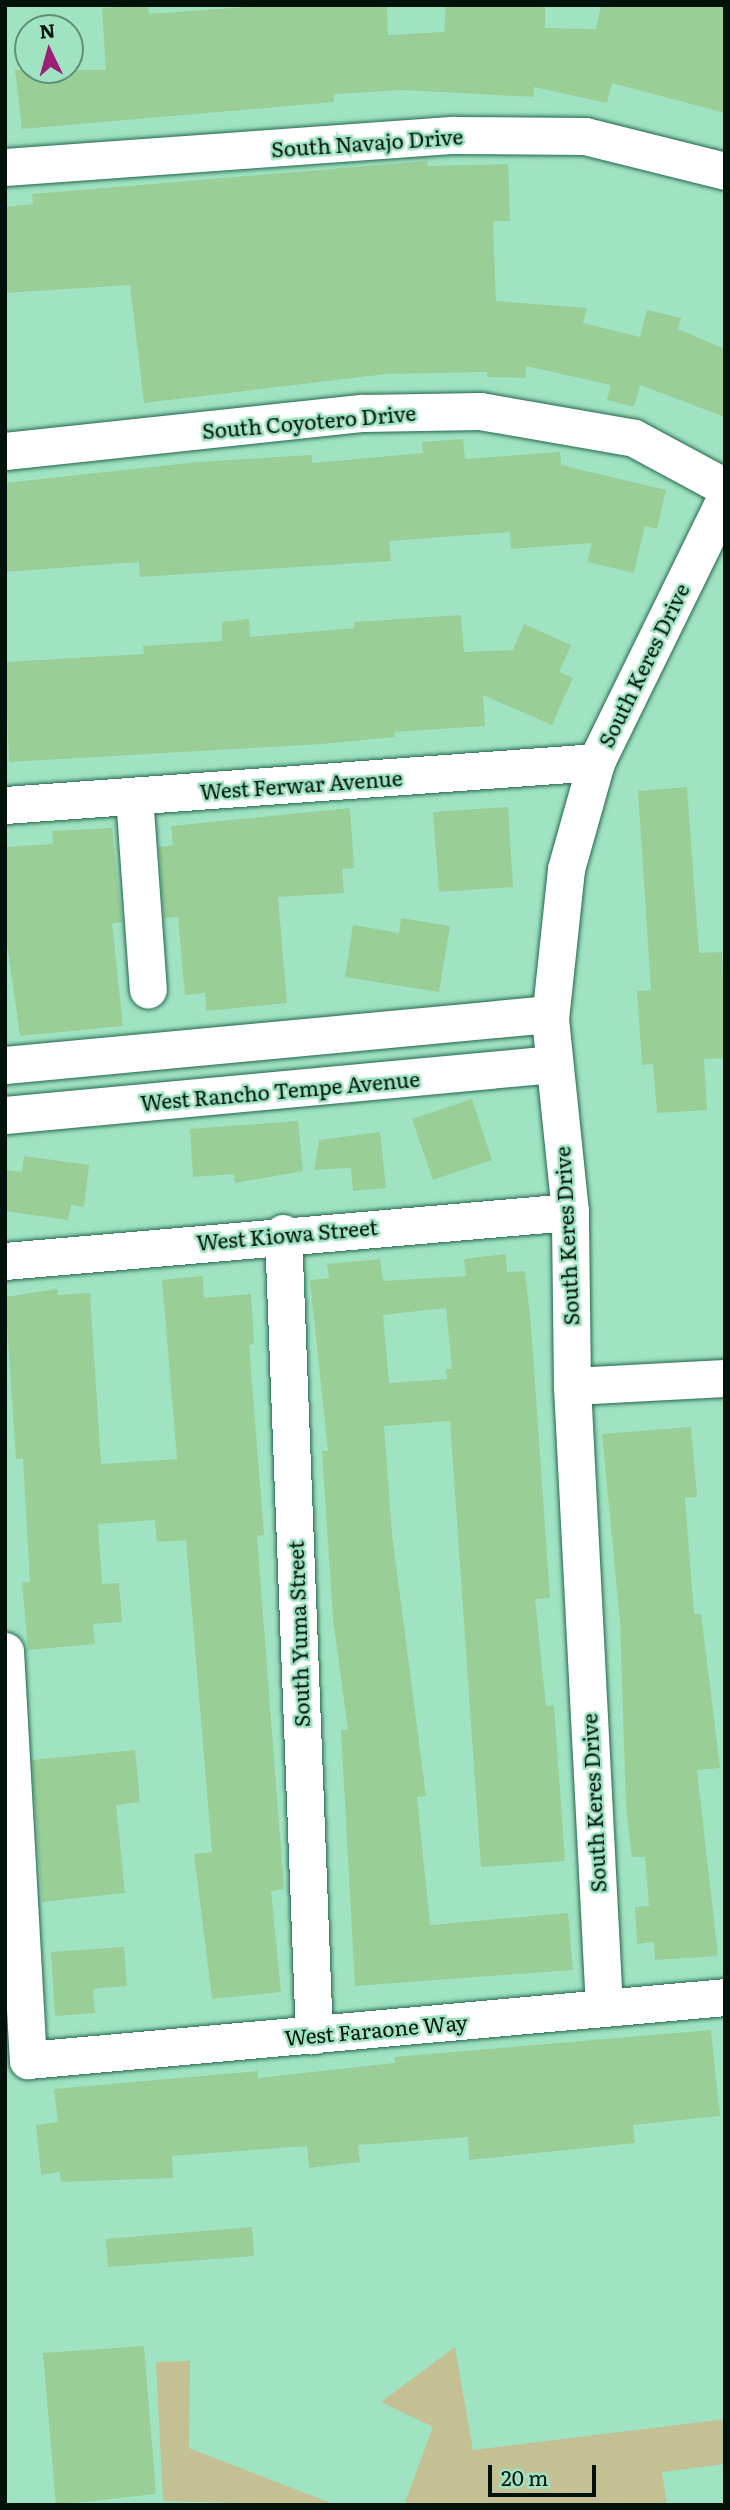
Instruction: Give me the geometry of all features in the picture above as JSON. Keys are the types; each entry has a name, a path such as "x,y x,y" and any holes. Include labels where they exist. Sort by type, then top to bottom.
{"street":[{"name":"South Navajo Drive","path":"5,167 454,135 585,136 725,171"},
{"name":"South Coyotero Drive","path":"5,451 363,413 480,411 634,438 725,487"},
{"name":"South Keres Drive","path":"604,2008 572,1386 570,1212 550,1014 566,869 596,762 725,499"},
{"name":"West Ferwar Avenue","path":"5,805 596,762"},
{"path":"134,796 148,989"},
{"path":"5,1065 550,1014"},
{"path":"339,1035 344,1084"},
{"path":"135,1054 138,1102"},
{"name":"West Rancho Tempe Avenue","path":"5,1115 554,1064"},
{"name":"West Kiowa Street","path":"5,1261 283,1233 570,1212"},
{"name":"South Yuma Street","path":"283,1233 314,2035"},
{"path":"572,1386 725,1378"},
{"name":"West Faraone Way","path":"5,1651 28,2060 725,1997"}],"shaded area":[{"path":"455,2347 473,2450 725,2419 725,2464 662,2472 667,2505 404,2505 433,2427 381,2402"},
{"path":"190,2361 189,2448 336,2505 163,2501 156,2362"}],"building":[{"path":"148,5 149,14 273,5 387,5 388,35 444,32 446,5 545,5 545,28 596,29 601,5 725,5 725,113 612,83 607,103 534,87 534,97 403,90 334,94 334,102 22,129 17,84 84,84 84,70 106,70 102,8"},
{"path":"427,161 428,166 508,164 510,221 493,221 496,301 587,308 583,323 640,337 647,310 681,318 678,329 725,349 725,417 640,385 634,407 607,400 611,385 526,366 526,378 487,377 487,372 387,374 144,403 130,285 5,293 5,207 33,204 32,194"},
{"path":"463,439 465,459 560,452 561,465 666,490 657,529 645,526 634,573 587,562 592,543 511,549 510,532 389,541 391,561 140,577 139,562 5,572 5,483 198,462 312,455 312,463 423,453 422,442"},
{"path":"461,615 464,652 513,650 524,624 571,645 559,672 573,678 552,725 483,695 485,726 394,732 395,737 322,744 9,762 5,662 144,654 143,646 222,641 222,622 249,619 250,637 354,628 354,622"},
{"path":"687,787 699,953 722,952 725,1058 704,1059 707,1110 657,1113 653,1064 642,1065 637,991 651,990 638,791"},
{"path":"508,807 513,887 439,892 433,812"},
{"path":"350,808 354,868 342,869 344,893 278,897 287,1003 206,1011 205,993 185,995 178,917 164,918 159,847 173,845 171,826"},
{"path":"112,828 122,922 112,924 123,1026 20,1036 5,930 5,847 53,844 52,831"},
{"path":"401,918 450,926 439,992 345,977 353,925 399,933"},
{"path":"472,1099 492,1160 433,1180 412,1119"},
{"path":"298,1121 303,1171 235,1183 234,1174 193,1177 190,1129"},
{"path":"380,1132 386,1188 353,1191 351,1168 314,1170 319,1140"},
{"path":"24,1156 89,1165 84,1207 71,1205 68,1220 5,1211 5,1170 22,1172"},
{"path":"506,1254 507,1272 525,1271 550,1598 535,1599 546,1706 554,1705 565,1861 481,1867 450,1421 384,1426 392,1534 426,1796 417,1797 430,1925 568,1913 573,1970 355,1986 341,1730 348,1730 333,1619 322,1451 328,1451 310,1280 329,1278 327,1264 380,1259 383,1281 466,1276 464,1259","holes":["446,1308 452,1369 446,1369 447,1379 389,1383 383,1315"]},
{"path":"203,1276 204,1298 251,1294 254,1344 249,1345 264,1535 257,1536 284,1889 271,1891 281,1992 212,1999 194,1854 212,1852 186,1540 157,1542 155,1520 98,1524 102,1584 119,1583 122,1622 93,1624 95,1644 28,1650 22,1583 30,1582 23,1459 16,1459 5,1297 57,1289 58,1295 90,1293 101,1464 177,1459 162,1280"},
{"path":"691,1427 697,1497 685,1498 694,1614 701,1614 720,1768 697,1770 718,1956 655,1960 654,1942 637,1944 635,1907 649,1906 645,1857 632,1857 626,1807 620,1621 602,1434"},
{"path":"135,1750 140,1802 116,1805 125,1893 42,1902 32,1760"},
{"path":"124,1947 127,1986 93,1989 95,2013 55,2016 51,1952"},
{"path":"711,2030 720,2116 633,2125 635,2143 469,2160 468,2137 358,2145 360,2162 309,2168 307,2146 172,2156 173,2178 61,2182 60,2172 41,2175 36,2125 58,2122 54,2089 258,2071 258,2078 395,2063 395,2057"},
{"path":"252,2227 254,2256 108,2267 106,2239"},
{"path":"144,2346 156,2494 56,2505 43,2353"}]}
